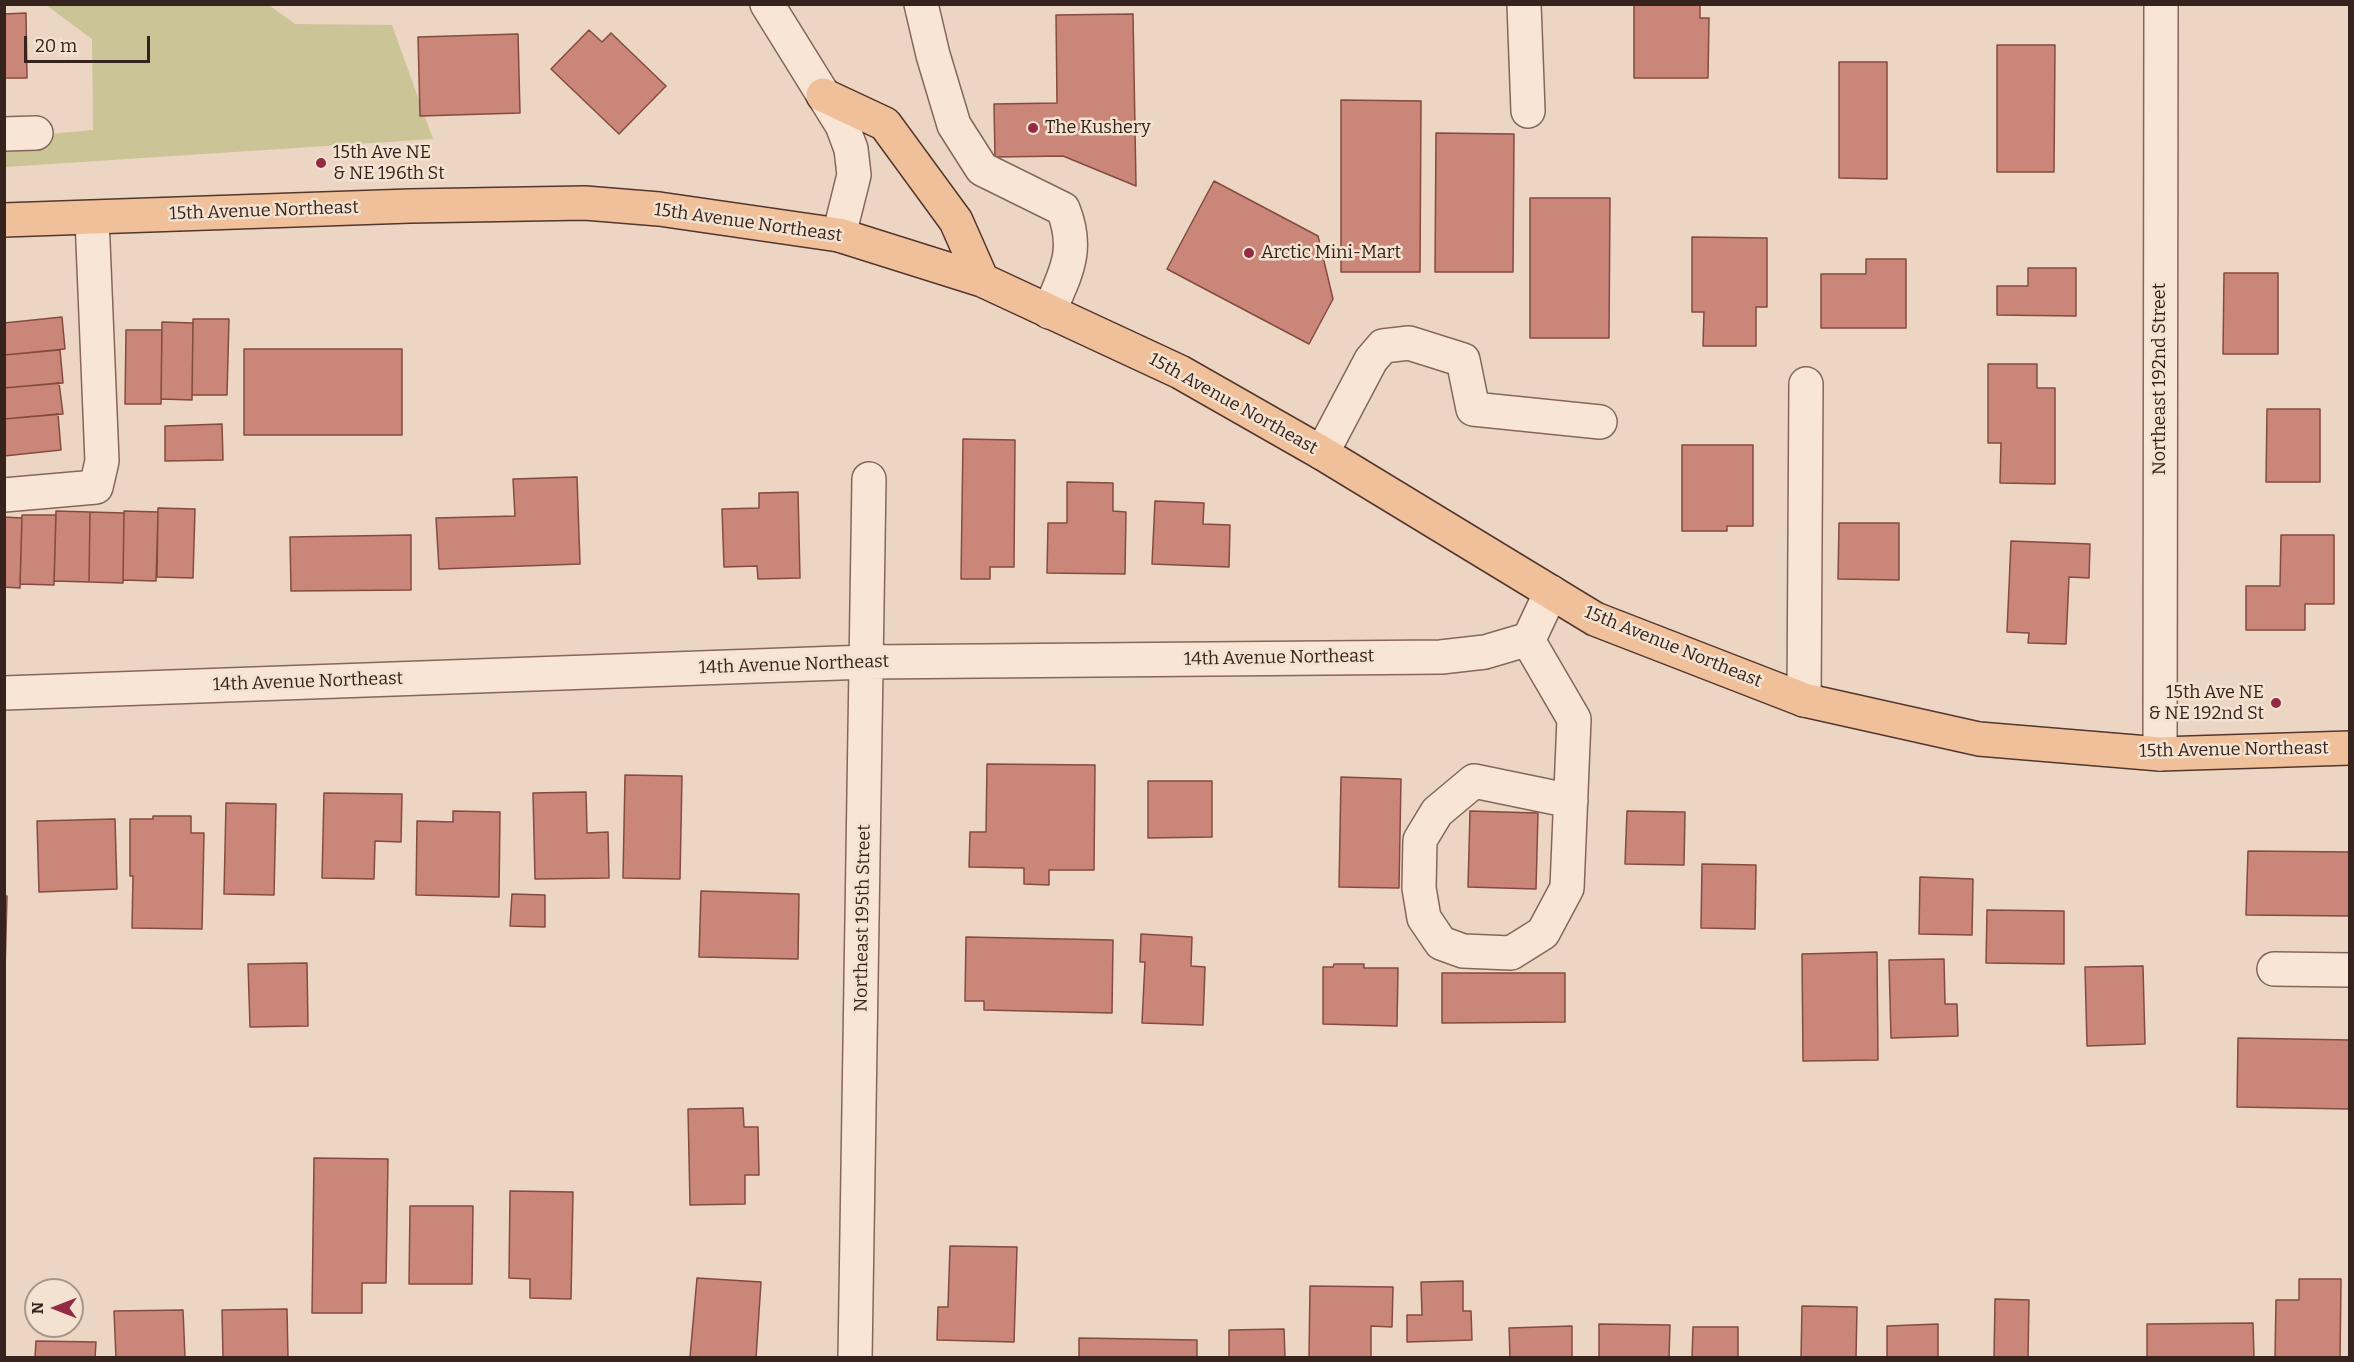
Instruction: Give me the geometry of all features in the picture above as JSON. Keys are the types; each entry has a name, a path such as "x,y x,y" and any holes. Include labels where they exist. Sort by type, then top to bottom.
{"main road":[{"path":"823,95 885,124 956,221 982,280"},
{"name":"15th Avenue Northeast","path":"4,220 410,206 585,203 659,209 839,235 982,280 1180,372 1322,453 1594,619 1804,700 1979,739 2160,754 2349,748"}],"street":[{"path":"767,4 842,125 851,148 854,175 839,235"},
{"path":"921,4 933,55 954,125 982,169 1063,209 1070,226 1070,263 1049,312"},
{"path":"1524,4 1528,111"},
{"name":"Northeast 192nd Street","path":"2160,754 2161,4"},
{"path":"4,495 96,488 102,461 92,218"},
{"path":"1322,453 1371,360 1383,345 1409,343 1463,360 1473,409 1600,422"},
{"path":"1804,700 1806,384"},
{"name":"Northeast 195th Street","path":"855,1358 869,480"},
{"path":"1551,592 1528,640 1574,719 1571,801 1567,888 1543,933 1511,953 1463,951 1441,943 1424,918 1419,888 1420,840 1437,812 1474,781 1571,801"},
{"name":"14th Avenue Northeast","path":"4,693 867,662 1441,657 1485,651 1528,640"},
{"path":"2274,969 2349,970"}],"shaded area":[{"path":"46,5 269,5 295,24 392,25 433,139 5,167 5,138 93,130 92,39"}],"building":[{"path":"1634,4 1700,4 1700,18 1709,18 1708,78 1634,78"},
{"path":"26,13 27,78 4,78 4,14"},
{"path":"1133,14 1136,186 1063,156 995,157 994,104 1057,103 1056,15"},
{"path":"589,30 602,42 611,33 666,86 619,134 551,69"},
{"path":"518,34 520,113 420,116 418,37"},
{"path":"1997,45 2055,45 2054,172 1997,172"},
{"path":"1839,62 1887,62 1887,179 1839,178"},
{"path":"1341,100 1421,101 1420,272 1341,272"},
{"path":"1436,133 1514,134 1513,272 1435,272"},
{"name":"Arctic Mini-Mart","path":"1214,181 1318,236 1333,299 1309,344 1167,269"},
{"path":"1530,198 1610,198 1609,338 1530,338"},
{"path":"1692,237 1767,238 1767,307 1756,307 1756,346 1703,346 1704,312 1692,312"},
{"path":"1866,259 1906,259 1906,328 1821,328 1821,274 1866,274"},
{"path":"2028,268 2076,268 2076,316 1997,315 1997,286 2028,286"},
{"path":"2224,273 2278,273 2278,354 2223,354"},
{"path":"62,317 65,349 4,355 4,323"},
{"path":"193,319 229,319 227,395 192,395"},
{"path":"162,322 193,323 192,400 161,399"},
{"path":"126,330 162,330 161,404 125,404"},
{"path":"244,349 402,349 402,435 244,435"},
{"path":"60,350 63,383 4,388 4,355"},
{"path":"1988,364 2037,364 2037,388 2055,388 2055,484 2000,483 2001,443 1988,443"},
{"path":"59,383 63,414 4,419 4,388"},
{"path":"2267,409 2320,409 2320,482 2266,482"},
{"path":"58,414 61,450 4,456 4,419"},
{"path":"222,424 223,460 165,461 165,426"},
{"path":"963,439 1015,440 1014,567 990,567 990,579 961,579"},
{"path":"1682,445 1753,445 1753,526 1727,526 1727,531 1682,531"},
{"path":"577,477 580,564 439,569 436,518 515,516 513,479"},
{"path":"1067,482 1113,483 1113,511 1126,512 1125,574 1047,573 1048,523 1067,523"},
{"path":"798,492 800,578 758,579 757,566 724,567 722,509 759,508 759,493"},
{"path":"1155,501 1204,503 1203,524 1230,525 1229,567 1152,564"},
{"path":"158,508 195,509 193,578 157,577"},
{"path":"56,511 90,512 89,582 54,581"},
{"path":"124,511 158,512 156,581 123,580"},
{"path":"90,512 124,513 123,583 89,582"},
{"path":"22,515 56,515 54,585 20,584"},
{"path":"4,517 22,518 20,588 4,587"},
{"path":"1839,523 1899,523 1899,580 1838,579"},
{"path":"411,535 411,590 291,591 290,537"},
{"path":"2281,535 2334,535 2334,604 2305,604 2305,630 2246,630 2246,586 2280,586"},
{"path":"2011,541 2090,544 2089,578 2069,577 2066,644 2028,643 2029,633 2007,632"},
{"path":"987,764 1095,765 1094,870 1049,870 1049,885 1024,884 1024,868 969,867 970,832 986,832"},
{"path":"625,775 682,776 680,879 623,878"},
{"path":"1341,777 1401,779 1399,888 1339,887"},
{"path":"1148,781 1212,781 1212,837 1148,838"},
{"path":"586,792 587,833 608,832 609,878 535,879 533,793"},
{"path":"324,793 402,794 401,842 375,841 374,879 322,878"},
{"path":"226,803 276,804 274,895 224,894"},
{"path":"453,811 500,812 499,897 416,895 417,821 453,822"},
{"path":"1470,811 1538,813 1536,889 1468,887"},
{"path":"1627,811 1685,812 1684,865 1625,864"},
{"path":"153,816 191,816 191,833 204,833 202,929 132,928 133,876 130,876 130,819 153,819"},
{"path":"115,819 117,889 39,892 37,821"},
{"path":"2248,851 2350,852 2350,916 2246,915"},
{"path":"1702,864 1756,865 1755,929 1701,928"},
{"path":"1920,877 1973,879 1972,935 1919,934"},
{"path":"701,891 799,894 798,959 699,957"},
{"path":"512,894 545,895 545,927 510,926"},
{"path":"4,896 7,896 5,972 4,972"},
{"path":"1987,910 2064,911 2064,964 1986,963"},
{"path":"1141,934 1192,937 1191,966 1205,967 1203,1025 1142,1023 1145,962 1140,962"},
{"path":"966,937 1113,940 1112,1013 984,1010 984,1001 965,1001"},
{"path":"1877,952 1878,1060 1803,1061 1802,954"},
{"path":"1944,959 1945,1004 1957,1004 1958,1036 1891,1038 1889,960"},
{"path":"307,963 308,1026 250,1027 248,964"},
{"path":"1334,964 1364,964 1364,968 1398,968 1397,1026 1323,1024 1323,967 1333,967"},
{"path":"2143,966 2145,1044 2087,1046 2085,967"},
{"path":"1442,973 1565,973 1565,1022 1442,1023"},
{"path":"2238,1038 2350,1040 2350,1109 2237,1107"},
{"path":"743,1108 744,1127 758,1127 759,1175 745,1175 745,1204 690,1205 688,1109"},
{"path":"314,1158 388,1159 386,1283 362,1283 362,1313 312,1313"},
{"path":"510,1191 573,1192 571,1299 530,1298 530,1279 509,1278"},
{"path":"410,1206 473,1206 472,1284 409,1284"},
{"path":"950,1246 1017,1247 1014,1342 937,1340 938,1307 948,1307"},
{"path":"697,1278 761,1282 756,1358 690,1357"},
{"path":"2299,1279 2341,1279 2340,1358 2275,1358 2276,1300 2299,1300"},
{"path":"1463,1281 1463,1311 1471,1311 1472,1340 1407,1342 1407,1315 1422,1315 1421,1282"},
{"path":"1310,1286 1393,1287 1392,1327 1371,1326 1371,1358 1309,1358"},
{"path":"1995,1299 2029,1300 2028,1358 1994,1358"},
{"path":"1802,1306 1857,1307 1856,1358 1801,1358"},
{"path":"287,1309 288,1358 223,1358 222,1310"},
{"path":"183,1310 185,1358 116,1358 114,1311"},
{"path":"2253,1323 2254,1358 2147,1358 2147,1324"},
{"path":"1599,1324 1670,1325 1669,1358 1599,1358"},
{"path":"1938,1324 1938,1358 1887,1358 1887,1326"},
{"path":"1572,1326 1572,1358 1510,1358 1509,1328"},
{"path":"1693,1327 1738,1327 1738,1358 1692,1358"},
{"path":"1284,1329 1285,1358 1229,1358 1229,1330"},
{"path":"1079,1338 1197,1340 1197,1358 1079,1358"},
{"path":"36,1341 96,1342 95,1358 35,1358"}],"place":[{"name":"The Kushery","path":"1033,128"},
{"name":"15th Ave NE & NE 196th St","path":"321,163"},
{"name":"Arctic Mini-Mart","path":"1249,253"},
{"name":"15th Ave NE & NE 192nd St","path":"2276,703"}]}
